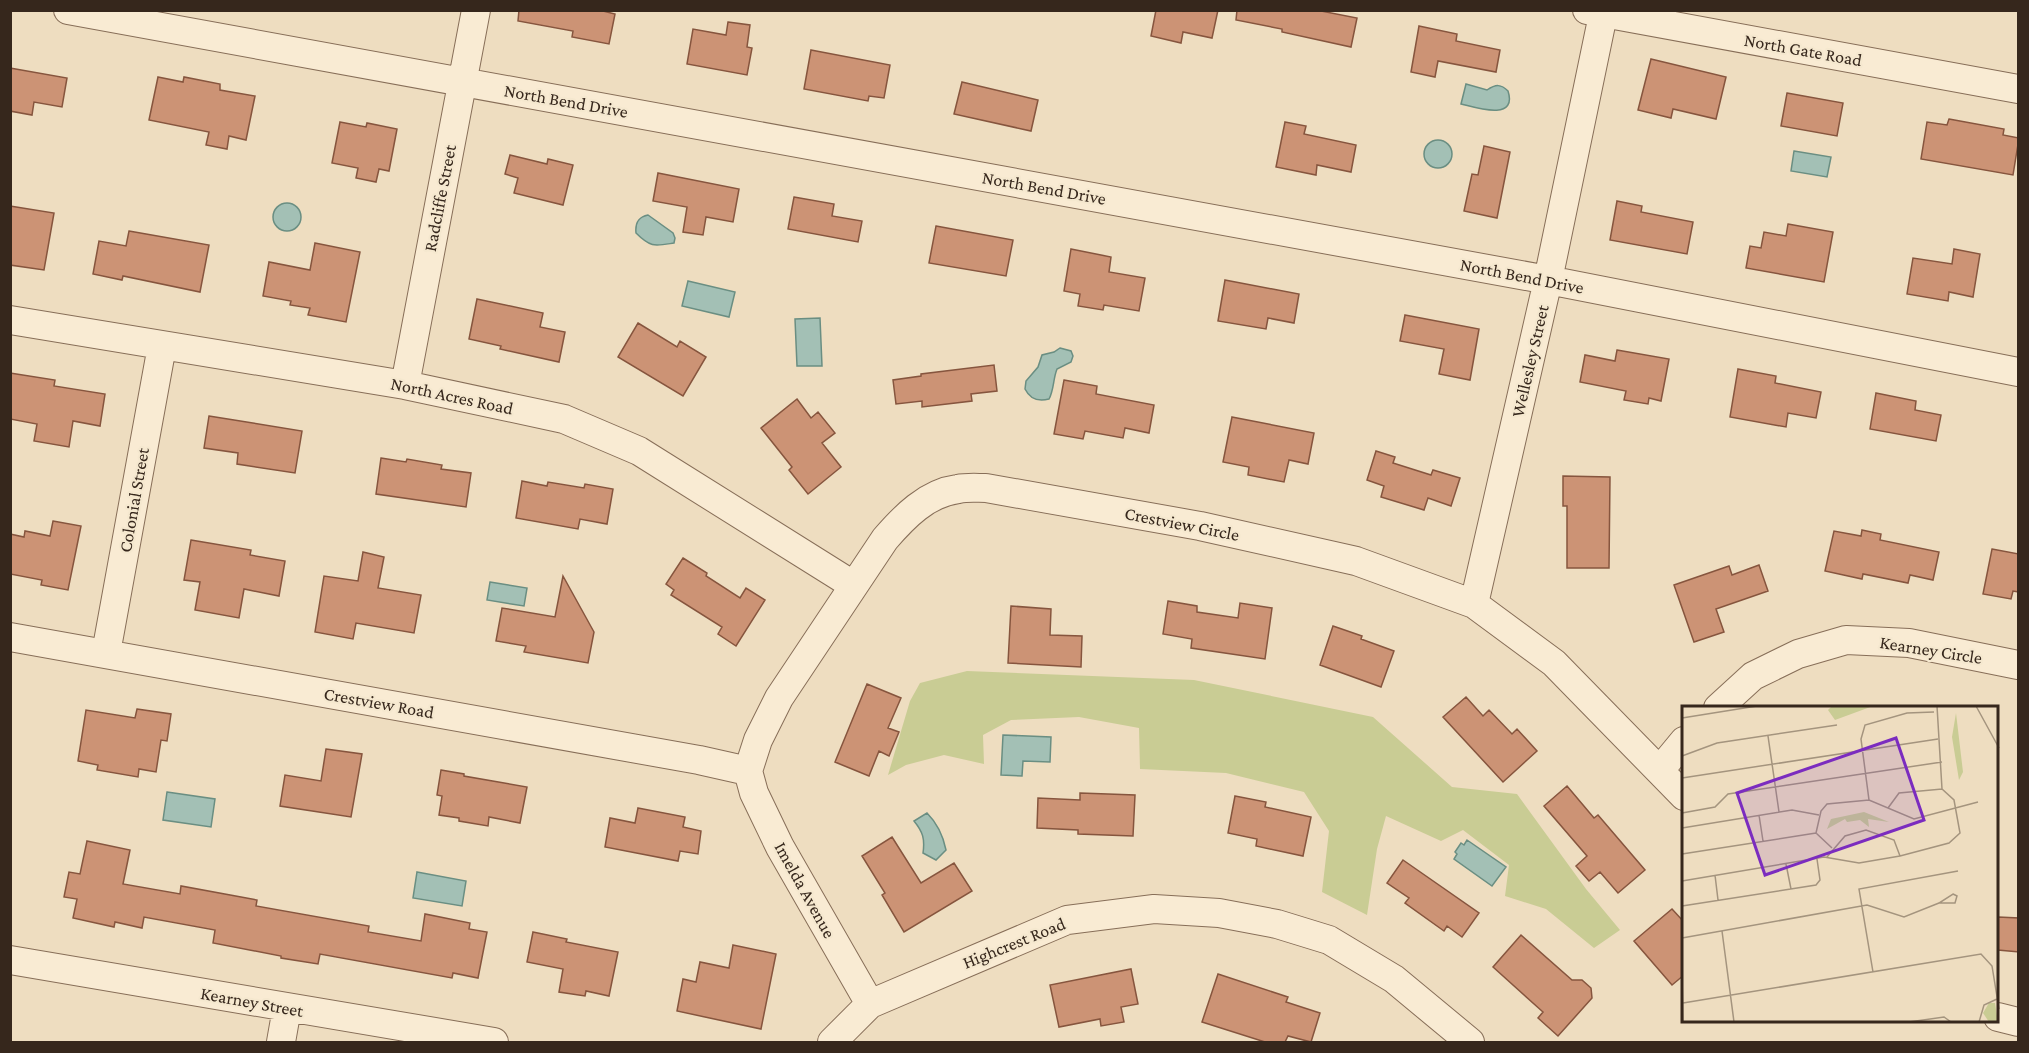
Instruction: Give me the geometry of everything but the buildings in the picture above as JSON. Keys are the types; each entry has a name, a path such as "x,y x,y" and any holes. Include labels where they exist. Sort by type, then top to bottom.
{"street":[{"name":"North Bend Drive","path":"68,10 1548,280 2019,372"},
{"name":"Radcliffe Street","path":"405,385 476,10"},
{"name":"North Gate Road","path":"1598,12 2019,89"},
{"name":"Wellesley Street","path":"1474,604 1548,280 1598,12"},
{"name":"North Acres Road","path":"10,320 405,385 564,419 639,451 852,585"},
{"name":"Colonial Street","path":"106,653 162,346"},
{"name":"Crestview Circle","path":"748,771 758,740 779,698 852,585 885,539 904,517 928,500 956,489 986,488 1200,526 1356,561 1474,604 1554,663 1682,794"},
{"name":"Crestview Road","path":"10,637 699,760 748,771"},
{"name":"Kearney Circle","path":"1720,706 1753,676 1798,654 1846,640 1909,643 2019,665"},
{"path":"1660,770 1682,743"},
{"name":"Imelda Avenue","path":"748,771 754,793 780,847 870,1004"},
{"name":"Highcrest Road","path":"832,1042 870,1004 1067,920 1154,909 1219,913 1277,924 1329,940 1394,979 1470,1042"},
{"name":"Kearney Street","path":"10,960 494,1042"},
{"path":"282,1042 287,1008"},
{"path":"1999,1017 2019,1022"}],"green space":[{"path":"967,671 1194,680 1373,717 1452,787 1517,794 1586,889 1620,930 1594,948 1546,909 1505,896 1509,865 1463,830 1441,841 1386,816 1377,849 1367,915 1322,892 1329,831 1304,792 1226,773 1140,769 1139,728 1079,717 1011,720 983,735 984,764 944,755 906,765 888,775 910,701 920,683"}],"shaded area":[{"path":"1466,84 1487,90 1496,86 1503,87 1508,91 1507,107 1493,110 1461,104"},
{"path":"1438,140 1448,144 1452,154 1448,164 1438,168 1428,164 1424,154 1428,144"},
{"path":"1794,151 1831,157 1827,177 1791,171"},
{"path":"287,203 297,207 301,217 297,227 287,231 277,227 273,217 277,207"},
{"path":"648,215 673,233 674,243 654,245 636,233 638,221"},
{"path":"688,281 735,292 729,317 682,306"},
{"path":"820,318 822,366 797,366 795,319"},
{"path":"1060,348 1071,351 1073,356 1071,362 1057,369 1049,399 1035,399 1025,389 1026,381 1038,367 1042,355"},
{"path":"490,582 527,588 524,606 487,600"},
{"path":"1003,735 1051,737 1050,762 1023,761 1022,776 1001,775"},
{"path":"167,792 215,799 211,827 163,820"},
{"path":"927,813 940,830 946,850 936,860 923,853 923,836 914,821"},
{"path":"1467,840 1506,867 1492,886 1454,859 1457,854 1455,852 1461,843 1464,845"},
{"path":"417,872 466,881 462,906 413,898"}]}
